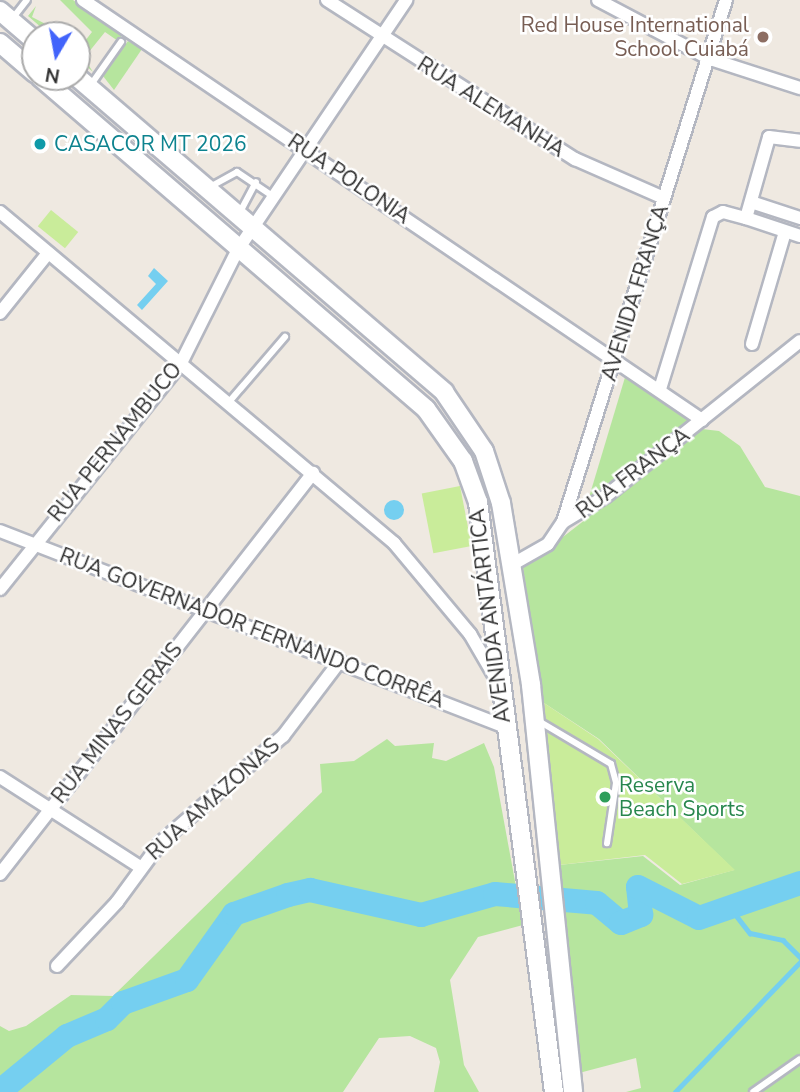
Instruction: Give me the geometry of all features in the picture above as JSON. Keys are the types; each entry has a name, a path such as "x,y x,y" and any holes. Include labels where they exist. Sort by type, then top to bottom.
{"main road":[{"path":"6,16 21,29"},
{"name":"AVENIDA ANTÁRTICA","path":"0,43 21,59"},
{"name":"AVENIDA ANTÁRTICA","path":"91,89 252,230 444,392 485,451 513,564 535,719 561,942 573,1092"},
{"name":"AVENIDA ANTÁRTICA","path":"59,91 447,434 478,502 503,726 554,1092"},
{"path":"485,573 513,564"}],"street":[{"name":"RUA POLONIA","path":"83,0 617,357"},
{"name":"RUA ALEMANHA","path":"327,0 381,38 575,159 664,198"},
{"name":"RUA PERNAMBUCO","path":"0,589 32,544 181,363 237,251 406,0"},
{"path":"598,0 710,59 800,88"},
{"name":"AVENIDA FRANÇA","path":"513,564 548,544 563,522 617,357 726,0"},
{"path":"746,218 769,137 800,141"},
{"path":"751,202 800,218"},
{"path":"0,212 313,473 421,572 470,634 499,685"},
{"path":"660,389 713,217 723,212 800,236"},
{"path":"752,344 785,232"},
{"path":"0,313 48,253"},
{"name":"RUA FRANÇA","path":"563,522 585,513 800,341"},
{"path":"617,357 702,420"},
{"name":"RUA MINAS GERAIS","path":"0,874 313,473"},
{"name":"RUA GOVERNADOR FERNANDO CORRÊA","path":"0,531 206,607 503,726"},
{"name":"RUA AMAZONAS","path":"57,966 117,902 140,867 283,736 340,662"},
{"path":"0,777 140,867"}],"lane":[{"path":"6,16 27,0"},
{"path":"91,74 121,42"},
{"path":"206,190 237,172 256,182 274,197"},
{"path":"237,217 256,182"},
{"path":"229,402 285,337"},
{"path":"535,719 611,764 616,783 607,843"},
{"path":"753,1092 800,1059"}],"green space":[{"path":"60,0 73,0 122,35 118,41 105,32 91,49 91,21 81,21"},
{"path":"36,6 32,17 40,21 34,21 28,16"},
{"path":"128,41 142,49 114,90 103,76"},
{"path":"51,210 78,232 65,248 38,226"},
{"path":"626,374 692,419 587,504"},
{"path":"702,429 719,431 740,446 765,487 800,496 800,1092 626,1092 641,1088 636,1058 579,1073 559,865 643,856 680,885 734,870 599,739 544,703 523,568"},
{"path":"460,486 472,546 433,553 422,493"},
{"name":"Reserva Beach Sports","path":"544,703 598,739 735,870 682,884 645,855 559,865"},
{"path":"387,739 395,746 434,743 432,758 446,761 484,743 494,767 523,925 478,937 450,980 464,1065 479,1092 434,1092 440,1062 436,1048 410,1036 379,1038 343,1092 0,1092 0,1026 9,1031 26,1026 71,995 113,996 322,792 320,764 354,761"}],"water":[{"path":"154,268 168,281 142,310 137,305 156,284 148,276"},
{"path":"394,500 401,503 404,510 401,517 394,520 387,517 384,510 387,503"}],"waterway":[{"path":"0,1091 67,1036 107,1019 123,1003 187,980 234,914 288,895 310,890 421,915 495,894 597,903 621,923 641,915 638,887 699,918 800,883"},
{"path":"728,905 750,933 783,940 800,957"},
{"path":"675,1092 800,962"}],"place":[{"name":"Red House International School Cuiabá","path":"763,37"},
{"name":"CASACOR MT 2026","path":"40,144"},
{"name":"Reserva Beach Sports","path":"605,797"}]}
